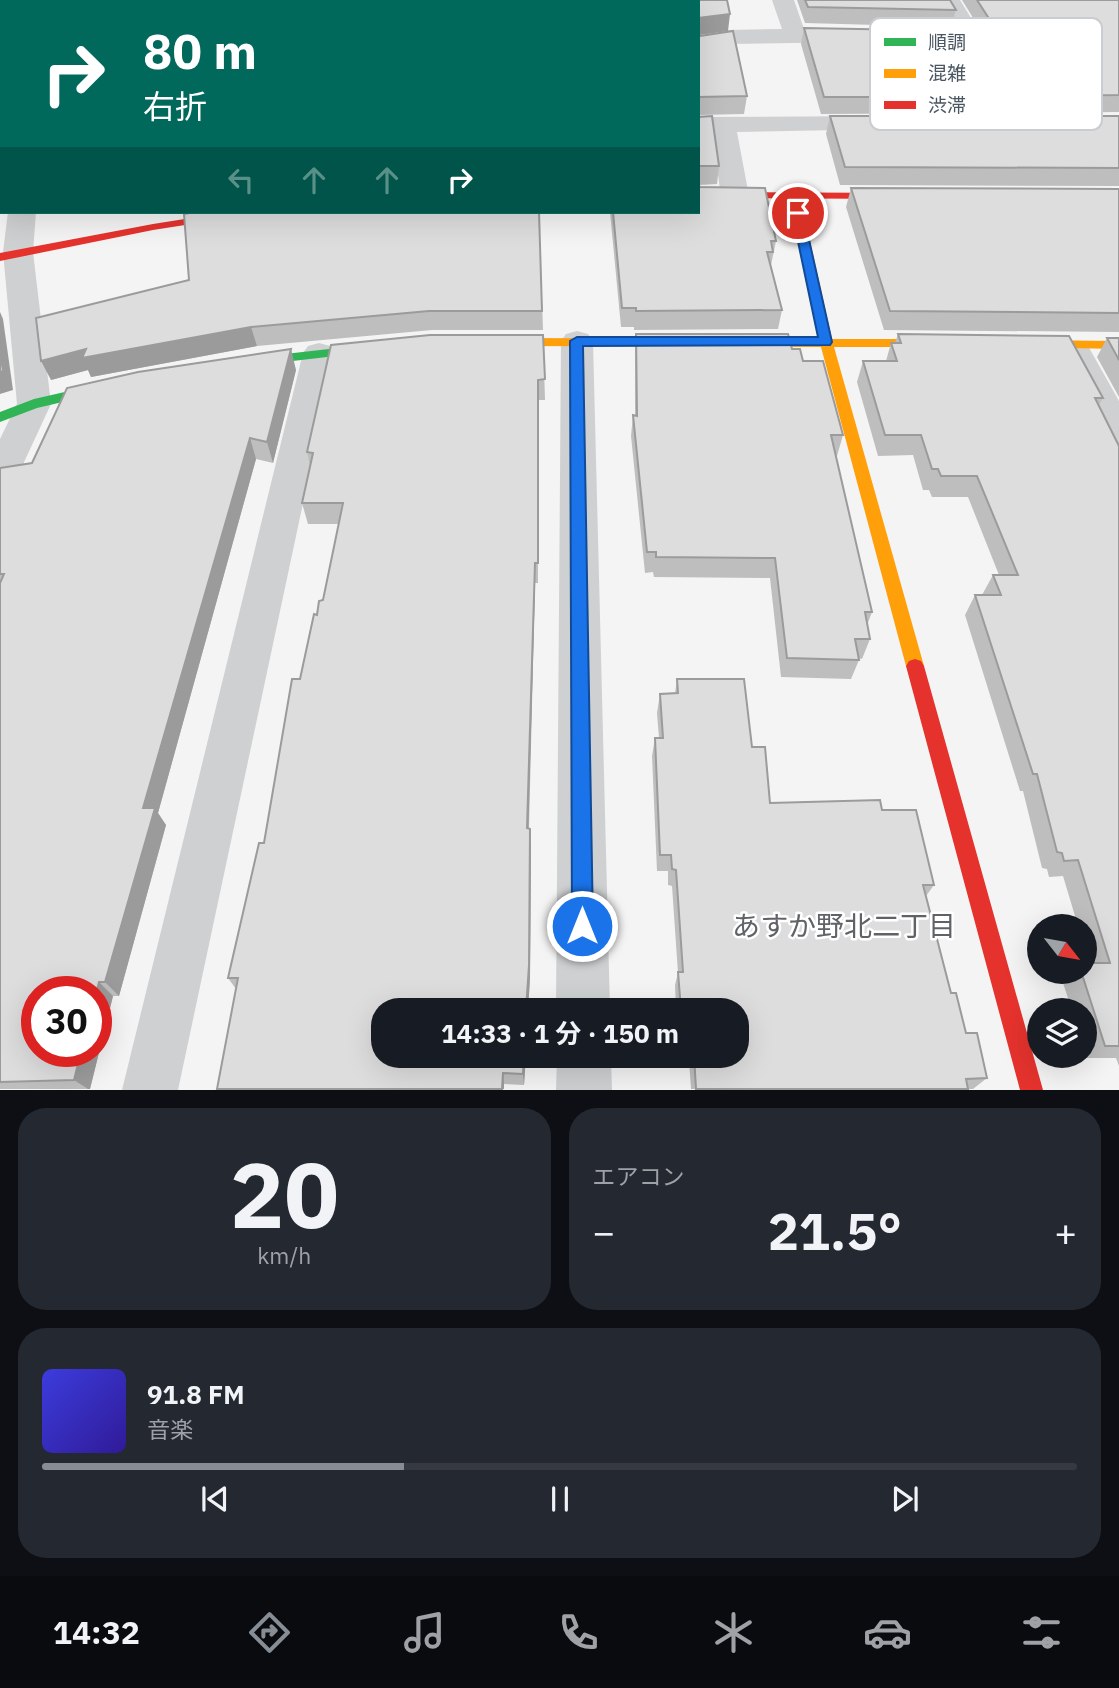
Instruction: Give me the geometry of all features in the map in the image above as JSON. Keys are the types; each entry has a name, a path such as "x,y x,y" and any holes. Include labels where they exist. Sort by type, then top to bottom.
{"street":[{"path":"783,0 795,34"},
{"path":"949,0 959,18"},
{"path":"700,44 728,37 870,35"},
{"path":"735,196 711,125 870,123"},
{"path":"700,195 916,197"},
{"path":"794,196 826,342 1032,1090"},
{"path":"0,477 34,404 9,254 21,214"},
{"path":"9,254 238,214"},
{"path":"577,341 583,998"},
{"path":"471,342 963,344"},
{"path":"1004,344 1119,345"},
{"path":"1072,345 1119,434"},
{"path":"220,366 394,346"},
{"path":"149,1090 319,353"},
{"path":"0,417 34,404 133,382"},
{"path":"584,1068 584,1090"}],"building":[{"path":"700,0 727,0 730,14 700,18"},
{"path":"805,0 950,0 956,10 808,7"},
{"path":"977,0 1119,0 1119,95 1102,95 1102,18 989,18"},
{"path":"804,28 870,29 870,97 824,97"},
{"path":"733,31 747,96 700,97 700,36"},
{"path":"712,116 719,166 700,166 700,117"},
{"path":"830,116 870,116 870,130 1102,130 1102,116 1119,116 1119,168 845,167"},
{"path":"700,187 765,188 776,241 771,241 773,252 767,252 782,310 636,311 636,308 622,308 613,214 700,214"},
{"path":"851,188 1119,189 1119,313 890,311"},
{"path":"184,214 539,214 542,311 429,311 251,327 82,358 86,349 41,361 36,318 189,280"},
{"path":"636,334 788,334 792,349 800,349 803,361 823,361 843,435 831,435 872,612 865,612 870,639 855,639 859,660 787,658 775,558 656,557 656,552 647,552 633,415 637,416"},
{"path":"898,334 1069,336 1103,398 1095,398 1119,446 1119,1046 1105,1046 1097,1021 1097,998 1090,998 1085,984 1097,984 1097,963 1110,963 1097,914 1078,860 1064,861 1062,853 1057,852 1037,774 1033,774 975,595 1001,595 993,575 1018,575 977,476 941,476 938,469 932,469 921,435 885,435 863,361 897,361 891,343 901,343"},
{"path":"430,335 543,335 545,379 538,380 538,563 535,563 527,828 530,829 527,998 371,998 371,1068 523,1068 523,1074 503,1073 502,1089 217,1089 238,978 228,978 259,843 264,843 292,679 300,679 314,614 317,615 319,601 323,600 343,503 302,503 313,453 307,452 331,345"},
{"path":"1107,338 1119,338 1119,360"},
{"path":"291,349 267,442 250,438 143,808 155,808 107,976 21,976 21,1067 77,1067 74,1080 0,1082 0,583 4,574 0,574 0,468 32,463 67,388 138,372"},
{"path":"0,351 3,371 0,372"},
{"path":"677,679 744,679 752,747 765,747 770,803 880,800 882,810 916,810 934,885 923,885 951,993 956,993 966,1033 977,1033 987,1078 966,1079 968,1089 696,1089 695,1068 749,1068 749,998 680,998 678,972 683,972 676,870 672,869 671,855 660,855 655,738 663,738 660,694 678,693"}],"traffic: fast":[{"path":"241,363 382,347"},
{"path":"0,417 34,404 113,386"}],"traffic: slow":[{"path":"794,196 826,342 915,666"},
{"path":"491,342 949,343"},
{"path":"1023,344 1119,345"}],"traffic: jam":[{"path":"700,195 903,196"},
{"path":"0,257 153,227 236,214"},
{"path":"915,666 1032,1090"}],"district":[{"name":"あすか野北二丁目","path":"844,926"}],"route":[{"path":"582,926 577,341 826,342 798,213"}]}
